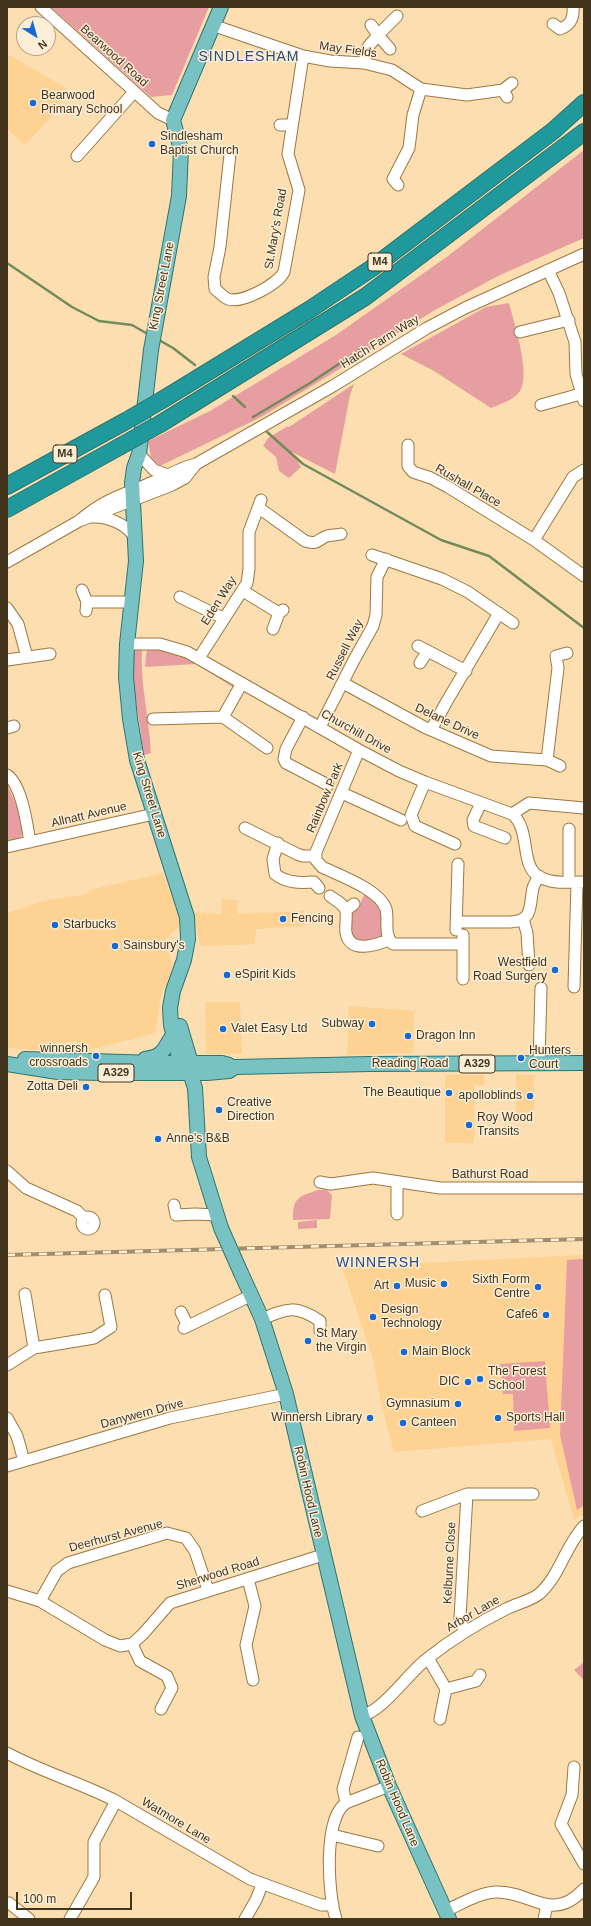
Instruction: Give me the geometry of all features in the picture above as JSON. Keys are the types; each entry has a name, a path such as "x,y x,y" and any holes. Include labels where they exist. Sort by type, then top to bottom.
{"highway":[{"name":"M4","path":"7,486 162,400 309,310 372,268 553,131 584,103"},
{"name":"M4","path":"7,509 160,424 366,297 584,132"}],"main road":[{"path":"173,120 212,25 221,7"},
{"name":"King Street Lane","path":"173,120 181,150 181,175 179,196 151,350 140,455 134,468 140,528 135,540 136,561 127,644 126,677 130,719 137,760 188,917 188,939 184,960 179,972 170,1008 170,1025 173,1035 188,1066"},
{"name":"King Street Lane","path":"179,972 180,1024 188,1066"},
{"path":"133,1062 159,1055 173,1035"},
{"name":"Reading Road","path":"7,1061 24,1059 133,1062 188,1066 220,1072 235,1067 370,1064 584,1063"},
{"name":"Reading Road","path":"7,1064 58,1072 222,1063 235,1067"},
{"name":"Robin Hood Lane","path":"188,1066 197,1099 197,1139 199,1157 218,1222 262,1319 286,1394 362,1716 388,1786 447,1915"},
{"path":"197,1099 208,1081 220,1072"}],"street":[{"name":"Bearwood Road","path":"41,7 158,113 173,120"},
{"path":"553,24 560,29 567,26 572,20 573,7"},
{"path":"364,63 368,47 397,16"},
{"name":"May Fields","path":"212,25 303,56 330,61 364,63 392,70 421,89 467,94 505,93 512,83"},
{"path":"371,25 390,49"},
{"name":"St.Mary's Road","path":"232,159 220,247 214,277 215,289 228,299 244,299 280,278 284,272 299,190 288,154 286,125 300,83 303,56"},
{"path":"392,182 409,148 413,115 421,89"},
{"path":"77,156 134,92"},
{"name":"Hatch Farm Way","path":"137,493 186,466 196,464 333,386 427,328 584,254"},
{"path":"541,405 583,396 576,374 575,342 569,320 560,293 548,270"},
{"path":"520,332 569,320"},
{"name":"Rushall Place","path":"408,445 408,466 413,472 431,478 448,487 534,540 584,576"},
{"path":"140,455 154,470 168,475"},
{"name":"Hatch Farm Way","path":"137,493 178,482 185,478 196,464"},
{"path":"534,540 573,477 583,474"},
{"path":"7,562 79,522 92,517 137,493"},
{"path":"79,522 93,509 107,501 137,493"},
{"name":"Eden Way","path":"199,658 223,618 247,583 249,569 249,532 260,504 305,541 312,543 319,542 328,536 341,534"},
{"path":"92,517 103,517 115,522 130,531 135,540"},
{"path":"372,555 442,579 468,592 513,623"},
{"name":"Russell Way","path":"320,727 373,626 377,577 386,559"},
{"path":"82,590 86,607 131,602"},
{"path":"242,591 281,612 273,629"},
{"path":"179,596 223,618"},
{"path":"7,608 18,624 26,657"},
{"path":"431,730 499,613"},
{"name":"Churchill Drive","path":"127,644 151,643 170,646 199,658 360,750 425,782 512,814"},
{"path":"420,663 422,649 466,671"},
{"path":"547,760 558,668 553,653 567,653"},
{"path":"7,660 50,654"},
{"path":"223,717 242,683"},
{"name":"Delane Drive","path":"343,683 431,730 491,756 547,760 560,766"},
{"path":"153,719 223,717 267,748"},
{"path":"302,717 286,749 284,759 286,763 328,785"},
{"name":"Rainbow Park","path":"315,856 360,750"},
{"path":"7,775 11,778 18,792 30,842"},
{"path":"425,782 411,815 416,826 455,844"},
{"path":"342,792 400,820"},
{"path":"481,803 473,820 474,826 506,838"},
{"path":"577,882 549,881 539,876 529,866 524,833 518,819 512,814 529,803 584,808"},
{"name":"Allnatt Avenue","path":"7,847 154,814"},
{"path":"245,828 278,843 297,854 303,856 315,856 316,860 322,867 376,894 383,902 387,916 388,940 393,944 404,945 510,922 518,922 526,917 530,910 534,887 539,876"},
{"path":"569,829 577,882 574,987"},
{"path":"278,843 273,860 275,874 281,879 296,883 317,881"},
{"path":"458,864 463,979"},
{"path":"330,896 350,907 346,935 351,943 357,946 375,946 388,940"},
{"path":"523,919 527,933 529,965"},
{"path":"539,1063 541,988"},
{"path":"7,1172 26,1188 77,1211 84,1218"},
{"name":"Bathurst Road","path":"320,1182 331,1184 374,1178 440,1188 584,1188"},
{"path":"397,1182 397,1214"},
{"path":"174,1205 176,1215 194,1214 218,1222"},
{"path":"25,1294 34,1348"},
{"path":"7,1365 34,1348 94,1338 111,1327 105,1295"},
{"path":"181,1312 186,1327 252,1296"},
{"path":"262,1319 291,1309 306,1312 323,1323"},
{"name":"Danywern Drive","path":"7,1466 170,1418 286,1394"},
{"path":"7,1418 17,1436 24,1461"},
{"name":"Kelburne Close","path":"422,1511 467,1494 533,1494"},
{"name":"Kelburne Close","path":"464,1631 460,1618 467,1494"},
{"name":"Arbor Lane","path":"362,1716 373,1711 412,1671 464,1631 507,1608 537,1595 550,1583 584,1526"},
{"name":"Deerhurst Avenue","path":"40,1601 57,1571 68,1563 167,1533 186,1538 195,1550 208,1590"},
{"name":"Sherwood Road","path":"132,1644 143,1634 170,1603 323,1555"},
{"path":"248,1579 255,1606 246,1645 252,1680"},
{"path":"7,1590 40,1601 105,1640 120,1646 132,1644 140,1661 167,1676 172,1688 161,1709"},
{"path":"428,1658 446,1689 440,1719"},
{"path":"446,1689 476,1681 480,1675"},
{"path":"346,1803 343,1789 358,1737"},
{"name":"Watmore Lane","path":"7,1753 43,1771 96,1791 116,1801 166,1829 237,1873 262,1885 321,1905 333,1905"},
{"path":"574,1767 572,1795 561,1824 584,1864"},
{"path":"336,1919 333,1905 330,1870 332,1835 338,1812 346,1803 388,1786"},
{"path":"70,1919 94,1878 94,1842 116,1801"},
{"path":"332,1835 378,1846"},
{"path":"245,1919 262,1885"},
{"path":"447,1915 470,1899 491,1892 515,1894 552,1906 569,1901 584,1889"},
{"path":"9,1903 29,1919"},
{"path":"544,1919 547,1905"}],"shaded area":[{"path":"51,7 209,7 172,95 151,97"},
{"name":"Bearwood Primary School","path":"7,54 68,89 52,116 25,145 7,129"},
{"path":"584,150 584,238 500,275 435,310 263,416 160,466 151,457 148,441 210,411 336,335 448,256"},
{"path":"509,303 518,335 524,373 520,391 507,401 491,408 434,371 401,354 486,307"},
{"path":"354,384 350,395 335,474 292,452 301,467 289,478 279,471 276,457 263,446 268,438 288,426 289,427"},
{"path":"147,647 173,650 235,683 236,689 196,664 145,667"},
{"path":"142,648 143,688 151,753 144,755 133,681 132,652 135,649"},
{"path":"7,784 19,811 24,832 17,842 7,844"},
{"path":"163,873 179,917 180,926 165,940 172,965 168,983 162,990 155,1032 80,1052 76,1041 53,1045 48,1051 7,1048 7,913 43,901 87,894 90,890"},
{"path":"366,891 376,900 382,912 384,926 380,939 359,942 350,936 351,911 360,904"},
{"path":"221,899 237,900 238,914 304,911 305,926 256,929 255,944 200,946 193,913 222,914"},
{"path":"205,1002 240,1002 242,1054 206,1054"},
{"path":"349,1006 414,1011 413,1053 347,1055"},
{"path":"445,1075 484,1075 484,1085 475,1085 474,1143 445,1143"},
{"path":"516,1075 534,1075 534,1120 516,1120"},
{"path":"318,1190 327,1190 332,1195 330,1219 293,1220 294,1207 298,1199"},
{"path":"317,1220 317,1228 298,1229 298,1222"},
{"name":"The Forest School","path":"584,1255 584,1514 574,1520 551,1439 394,1452 380,1399 373,1359 342,1267"},
{"path":"584,1259 584,1505 577,1510 560,1435 567,1260"},
{"path":"545,1361 550,1428 514,1431 513,1394 503,1394 500,1364"},
{"path":"584,1662 584,1680 574,1670"}],"waterway":[{"path":"7,263 72,307 99,321 132,325 146,333"},
{"path":"159,340 173,348 195,365"},
{"path":"253,417 310,383 360,350"},
{"path":"233,396 245,407"},
{"path":"267,432 303,464 441,540 489,556 584,628"}],"railway":[{"path":"7,1255 584,1239"}],"place":[{"name":"Bearwood Primary School","path":"33,103"},
{"name":"Sindlesham Baptist Church","path":"152,144"},
{"name":"Fencing","path":"283,919"},
{"name":"Starbucks","path":"55,925"},
{"name":"Sainsbury's","path":"115,946"},
{"name":"Westfield Road Surgery","path":"555,970"},
{"name":"eSpirit Kids","path":"227,975"},
{"name":"Subway","path":"372,1024"},
{"name":"Valet Easy Ltd","path":"223,1029"},
{"name":"Dragon Inn","path":"408,1036"},
{"name":"winnersh crossroads","path":"96,1056"},
{"name":"Hunters Court","path":"521,1058"},
{"name":"Zotta Deli","path":"86,1087"},
{"name":"The Beautique","path":"449,1093"},
{"name":"apolloblinds","path":"530,1096"},
{"name":"Creative Direction","path":"219,1110"},
{"name":"Roy Wood Transits","path":"469,1125"},
{"name":"Anne's B&B","path":"158,1139"},
{"name":"Music","path":"444,1284"},
{"name":"Art","path":"397,1286"},
{"name":"Sixth Form Centre","path":"538,1287"},
{"name":"Cafe6","path":"546,1315"},
{"name":"Design Technology","path":"373,1317"},
{"name":"St Mary the Virgin","path":"308,1341"},
{"name":"Main Block","path":"404,1352"},
{"name":"The Forest School","path":"480,1379"},
{"name":"DIC","path":"468,1382"},
{"name":"Gymnasium","path":"458,1404"},
{"name":"Winnersh Library","path":"370,1418"},
{"name":"Sports Hall","path":"498,1418"},
{"name":"Canteen","path":"403,1423"}],"district":[{"name":"SINDLESHAM","path":"249,57"},
{"name":"WINNERSH","path":"378,1263"}]}
